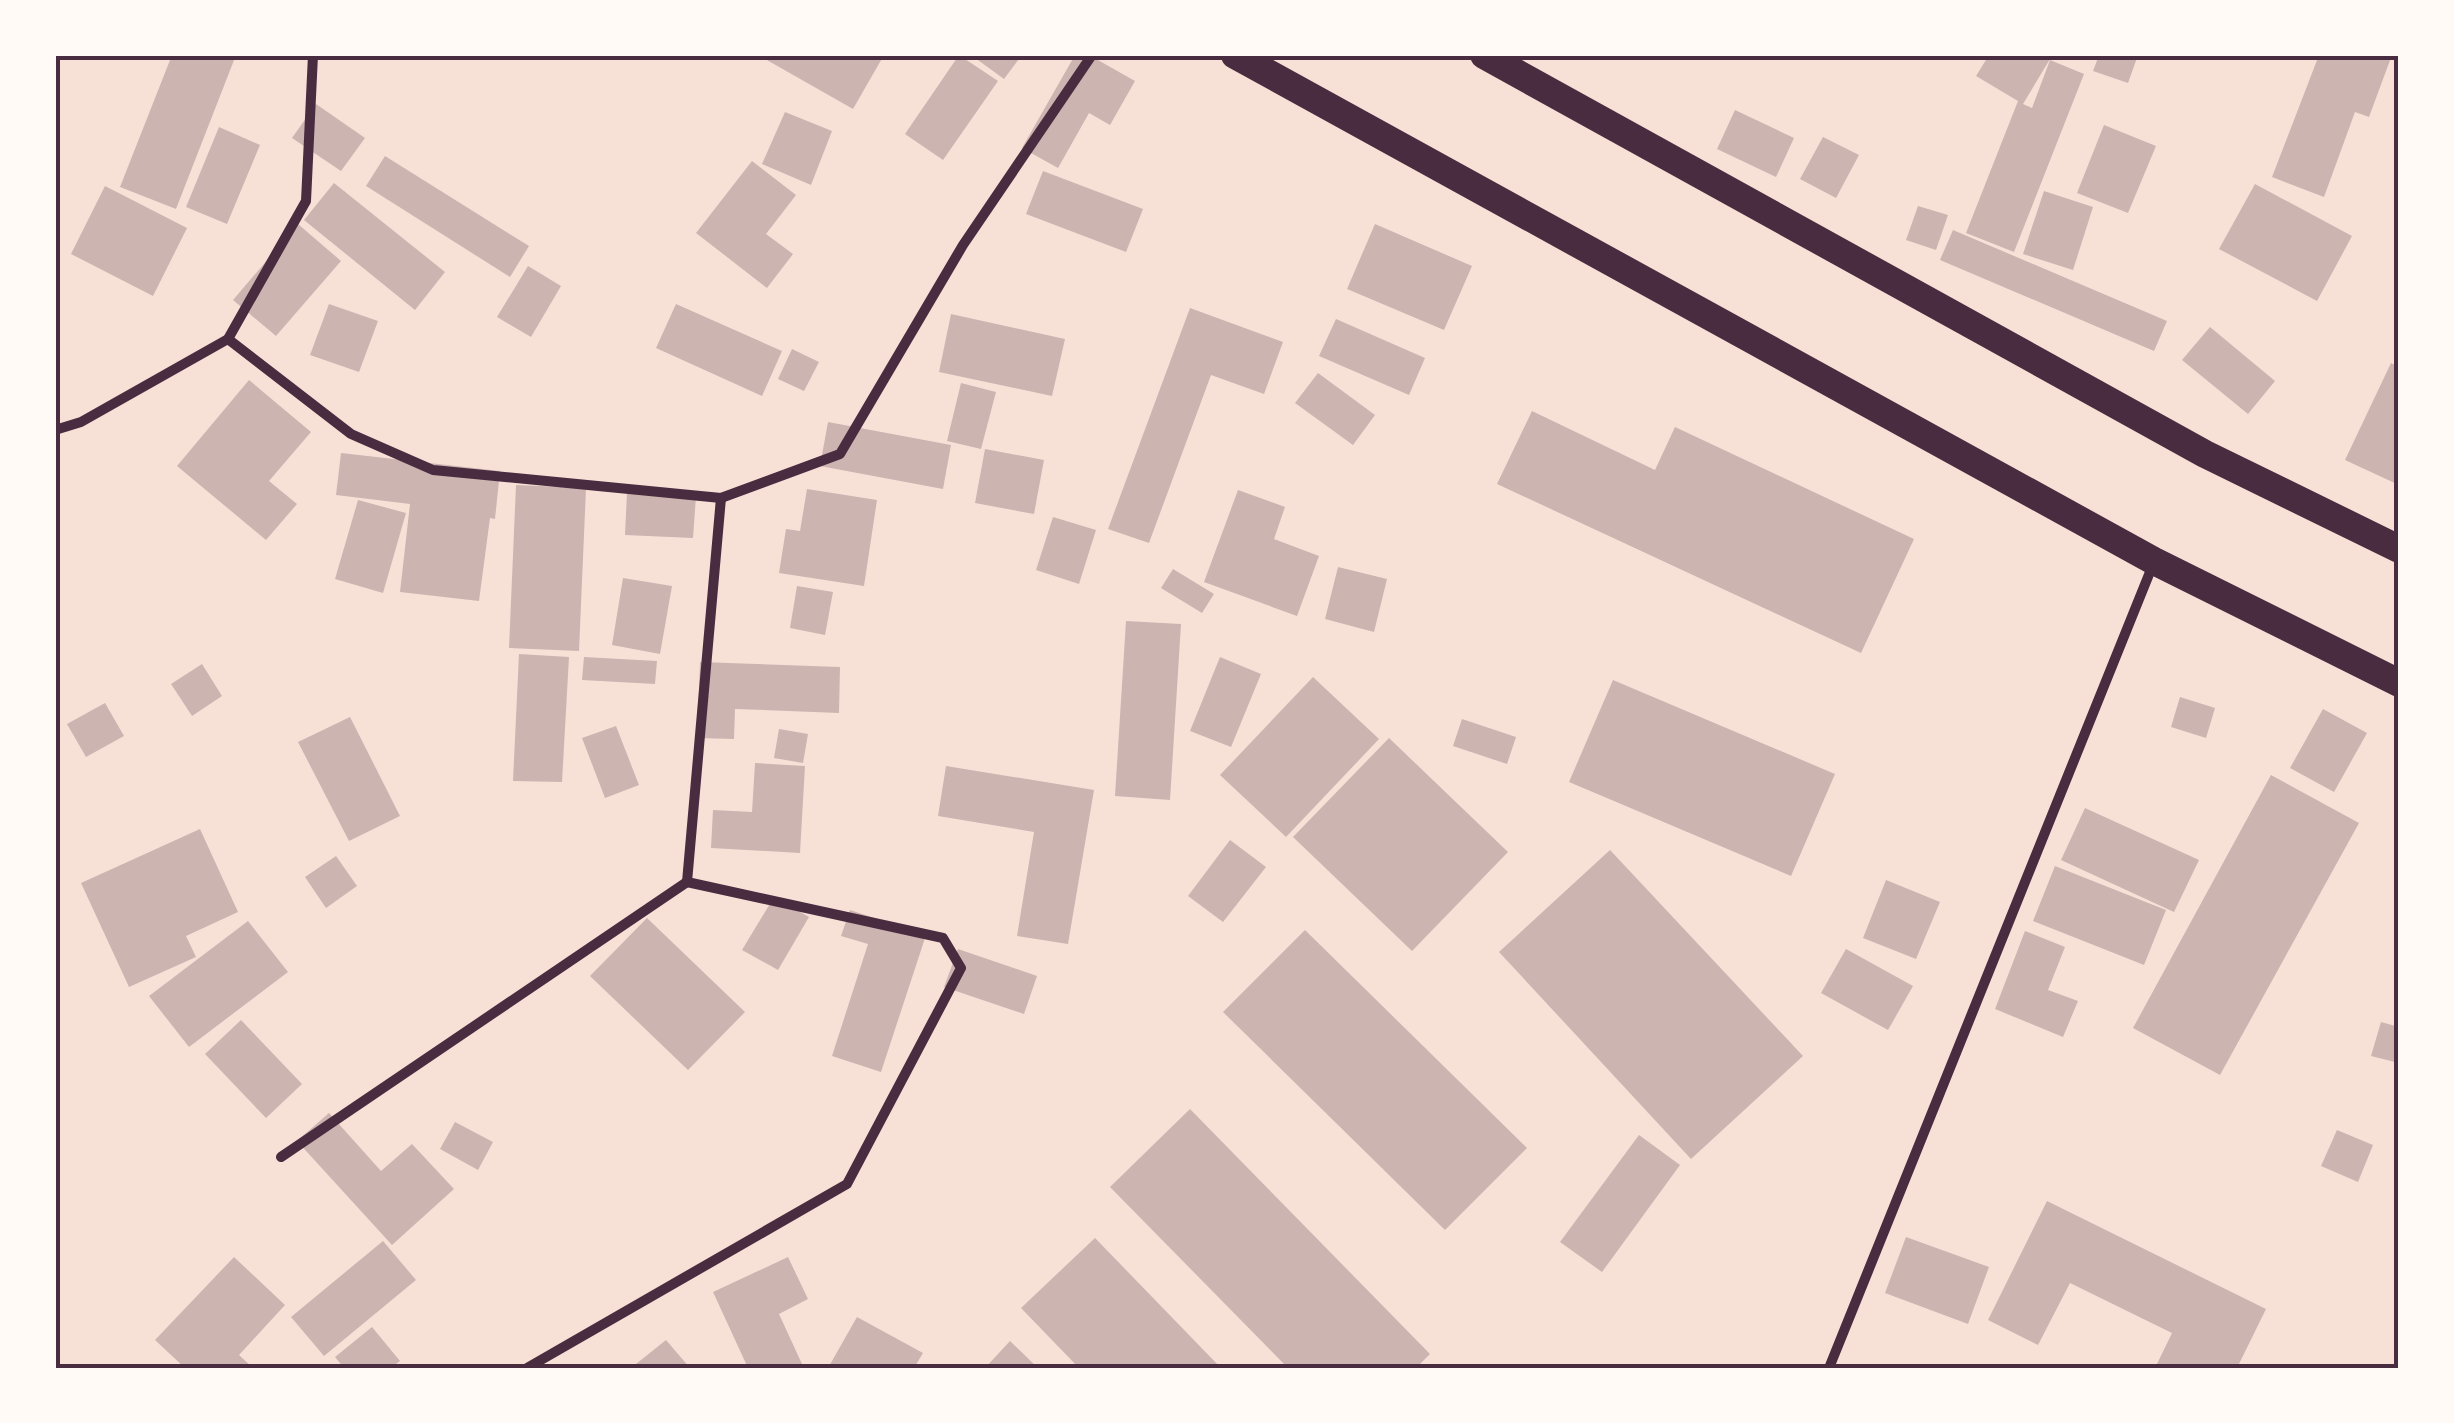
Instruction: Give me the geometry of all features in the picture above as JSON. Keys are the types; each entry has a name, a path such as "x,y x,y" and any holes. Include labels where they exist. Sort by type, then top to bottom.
{"highway":[{"path":"1235,55 2154,561 2399,683"},
{"path":"1484,55 2205,454 2399,549"}],"street":[{"path":"55,430 81,422 228,339 306,201 313,55"},
{"path":"228,339 350,434 432,470 722,498 840,454 963,244 1092,55"},
{"path":"687,882 722,498"},
{"path":"1829,1368 2154,561"},
{"path":"281,1156 687,882 944,938 961,968 847,1184 527,1368"}],"building":[{"path":"172,55 236,55 176,209 120,187"},
{"path":"758,55 884,55 853,109"},
{"path":"959,55 998,81 943,160 905,134"},
{"path":"971,55 1022,55 1004,79"},
{"path":"1075,55 1089,55 1135,81 1110,125 1089,113 1058,168 1022,148"},
{"path":"1989,55 2044,55 2050,59 2023,104 2032,108 2050,60 2084,74 2014,252 1966,233 2018,101 1976,76"},
{"path":"2099,55 2138,55 2128,83 2093,71"},
{"path":"2319,55 2392,55 2369,117 2355,112 2324,197 2272,177"},
{"path":"316,104 365,138 341,171 292,138"},
{"path":"1735,110 1794,138 1776,177 1717,149"},
{"path":"785,112 832,131 811,185 762,164"},
{"path":"2104,125 2156,146 2128,213 2077,193"},
{"path":"219,127 260,145 227,224 186,207"},
{"path":"1823,137 1859,155 1836,198 1800,179"},
{"path":"385,156 529,246 510,277 366,186"},
{"path":"752,161 796,195 766,234 793,254 767,288 696,233"},
{"path":"1043,171 1143,209 1126,252 1026,214"},
{"path":"334,183 445,272 415,310 304,220"},
{"path":"2255,184 2352,236 2317,301 2219,249"},
{"path":"105,186 187,228 153,296 71,254"},
{"path":"2044,191 2093,207 2073,270 2023,254"},
{"path":"1918,206 1948,215 1936,250 1906,240"},
{"path":"298,224 341,261 276,336 233,300"},
{"path":"1375,224 1472,266 1444,330 1347,289"},
{"path":"1953,230 2167,321 2154,351 1940,260"},
{"path":"528,266 561,286 531,337 497,317"},
{"path":"329,304 378,321 359,372 310,355"},
{"path":"676,304 782,351 762,396 656,348"},
{"path":"1190,308 1283,342 1264,394 1211,375 1149,543 1108,529"},
{"path":"951,314 1065,339 1052,396 939,372"},
{"path":"1336,319 1425,358 1409,395 1319,356"},
{"path":"2210,327 2275,381 2248,414 2182,360"},
{"path":"792,349 819,362 804,391 778,379"},
{"path":"2391,363 2399,367 2399,485 2345,460"},
{"path":"1318,373 1375,415 1353,445 1295,403"},
{"path":"249,380 311,432 269,481 297,504 266,540 177,466"},
{"path":"961,383 996,392 981,449 947,441"},
{"path":"1532,411 1655,470 1675,427 1914,539 1861,653 1497,484"},
{"path":"828,422 951,445 943,489 820,466"},
{"path":"985,449 1044,460 1034,514 975,503"},
{"path":"341,453 500,471 479,601 400,592 410,504 336,495"},
{"path":"516,485 586,488 579,651 509,648"},
{"path":"807,489 877,500 864,586 779,573 786,529 800,531"},
{"path":"1238,490 1285,507 1274,539 1319,556 1297,616 1204,582"},
{"path":"627,492 696,496 693,538 625,535"},
{"path":"358,500 406,513 383,593 335,579"},
{"path":"1053,517 1096,530 1079,584 1036,570"},
{"path":"1338,567 1387,579 1374,632 1325,619"},
{"path":"1173,569 1214,594 1202,613 1161,588"},
{"path":"623,578 672,586 660,654 612,645"},
{"path":"797,586 833,592 825,635 790,628"},
{"path":"1126,621 1181,624 1170,800 1115,796"},
{"path":"519,654 569,657 562,782 513,781"},
{"path":"584,657 657,661 655,684 582,680"},
{"path":"1220,657 1261,674 1231,747 1190,731"},
{"path":"700,662 840,667 839,713 735,709 734,739 697,738"},
{"path":"202,664 222,696 192,716 171,684"},
{"path":"1313,677 1379,739 1286,837 1220,775"},
{"path":"1613,680 1835,774 1791,876 1569,782"},
{"path":"2180,697 2215,708 2206,738 2171,727"},
{"path":"105,703 124,736 86,757 67,724"},
{"path":"2323,709 2367,733 2334,792 2290,768"},
{"path":"350,717 400,816 349,841 298,742"},
{"path":"1462,719 1516,737 1507,764 1453,746"},
{"path":"616,726 639,785 605,798 582,738"},
{"path":"779,729 808,734 803,763 774,758"},
{"path":"1389,738 1508,852 1412,951 1293,837"},
{"path":"755,763 805,766 800,853 711,848 713,810 752,812"},
{"path":"946,766 1094,790 1068,944 1017,936 1034,832 938,816"},
{"path":"2271,775 2359,823 2220,1075 2133,1028"},
{"path":"2085,808 2199,860 2174,912 2061,860"},
{"path":"200,829 238,912 186,936 196,957 129,987 81,883"},
{"path":"1230,840 1266,867 1223,922 1188,896"},
{"path":"1610,850 1803,1056 1691,1159 1499,952"},
{"path":"336,856 357,886 326,908 305,877"},
{"path":"2055,866 2166,910 2144,965 2033,921"},
{"path":"1886,880 1940,902 1916,959 1863,938"},
{"path":"774,897 809,917 778,970 742,950"},
{"path":"850,910 926,935 881,1072 832,1056 868,944 841,936"},
{"path":"647,918 745,1012 688,1070 590,976"},
{"path":"248,921 288,972 189,1047 149,996"},
{"path":"1305,930 1527,1148 1445,1230 1223,1012"},
{"path":"2025,931 2065,947 2048,990 2078,1001 2063,1037 1995,1009"},
{"path":"958,949 1037,976 1024,1014 944,987"},
{"path":"1846,949 1913,986 1888,1030 1821,993"},
{"path":"241,1020 302,1084 266,1118 205,1054"},
{"path":"2381,1022 2399,1027 2399,1063 2371,1056"},
{"path":"1190,1109 1430,1354 1416,1368 1288,1368 1110,1187"},
{"path":"329,1113 381,1171 412,1144 454,1189 392,1245 297,1141"},
{"path":"455,1122 493,1142 478,1170 440,1149"},
{"path":"2337,1130 2373,1145 2358,1182 2321,1166"},
{"path":"1639,1135 1680,1165 1602,1272 1560,1242"},
{"path":"2047,1201 2266,1309 2237,1368 2155,1368 2172,1333 2070,1283 2038,1345 1988,1320"},
{"path":"1906,1237 1989,1267 1968,1324 1885,1293"},
{"path":"1095,1238 1221,1368 1079,1368 1021,1308"},
{"path":"383,1241 416,1280 324,1356 291,1317"},
{"path":"234,1257 285,1305 239,1355 253,1368 185,1368 155,1340"},
{"path":"788,1257 808,1299 779,1314 802,1364 793,1368 748,1368 713,1292"},
{"path":"857,1317 923,1353 914,1368 828,1368"},
{"path":"372,1327 400,1361 391,1368 344,1368 335,1357"},
{"path":"666,1340 690,1368 631,1368"},
{"path":"1010,1341 1038,1368 985,1368"}]}
